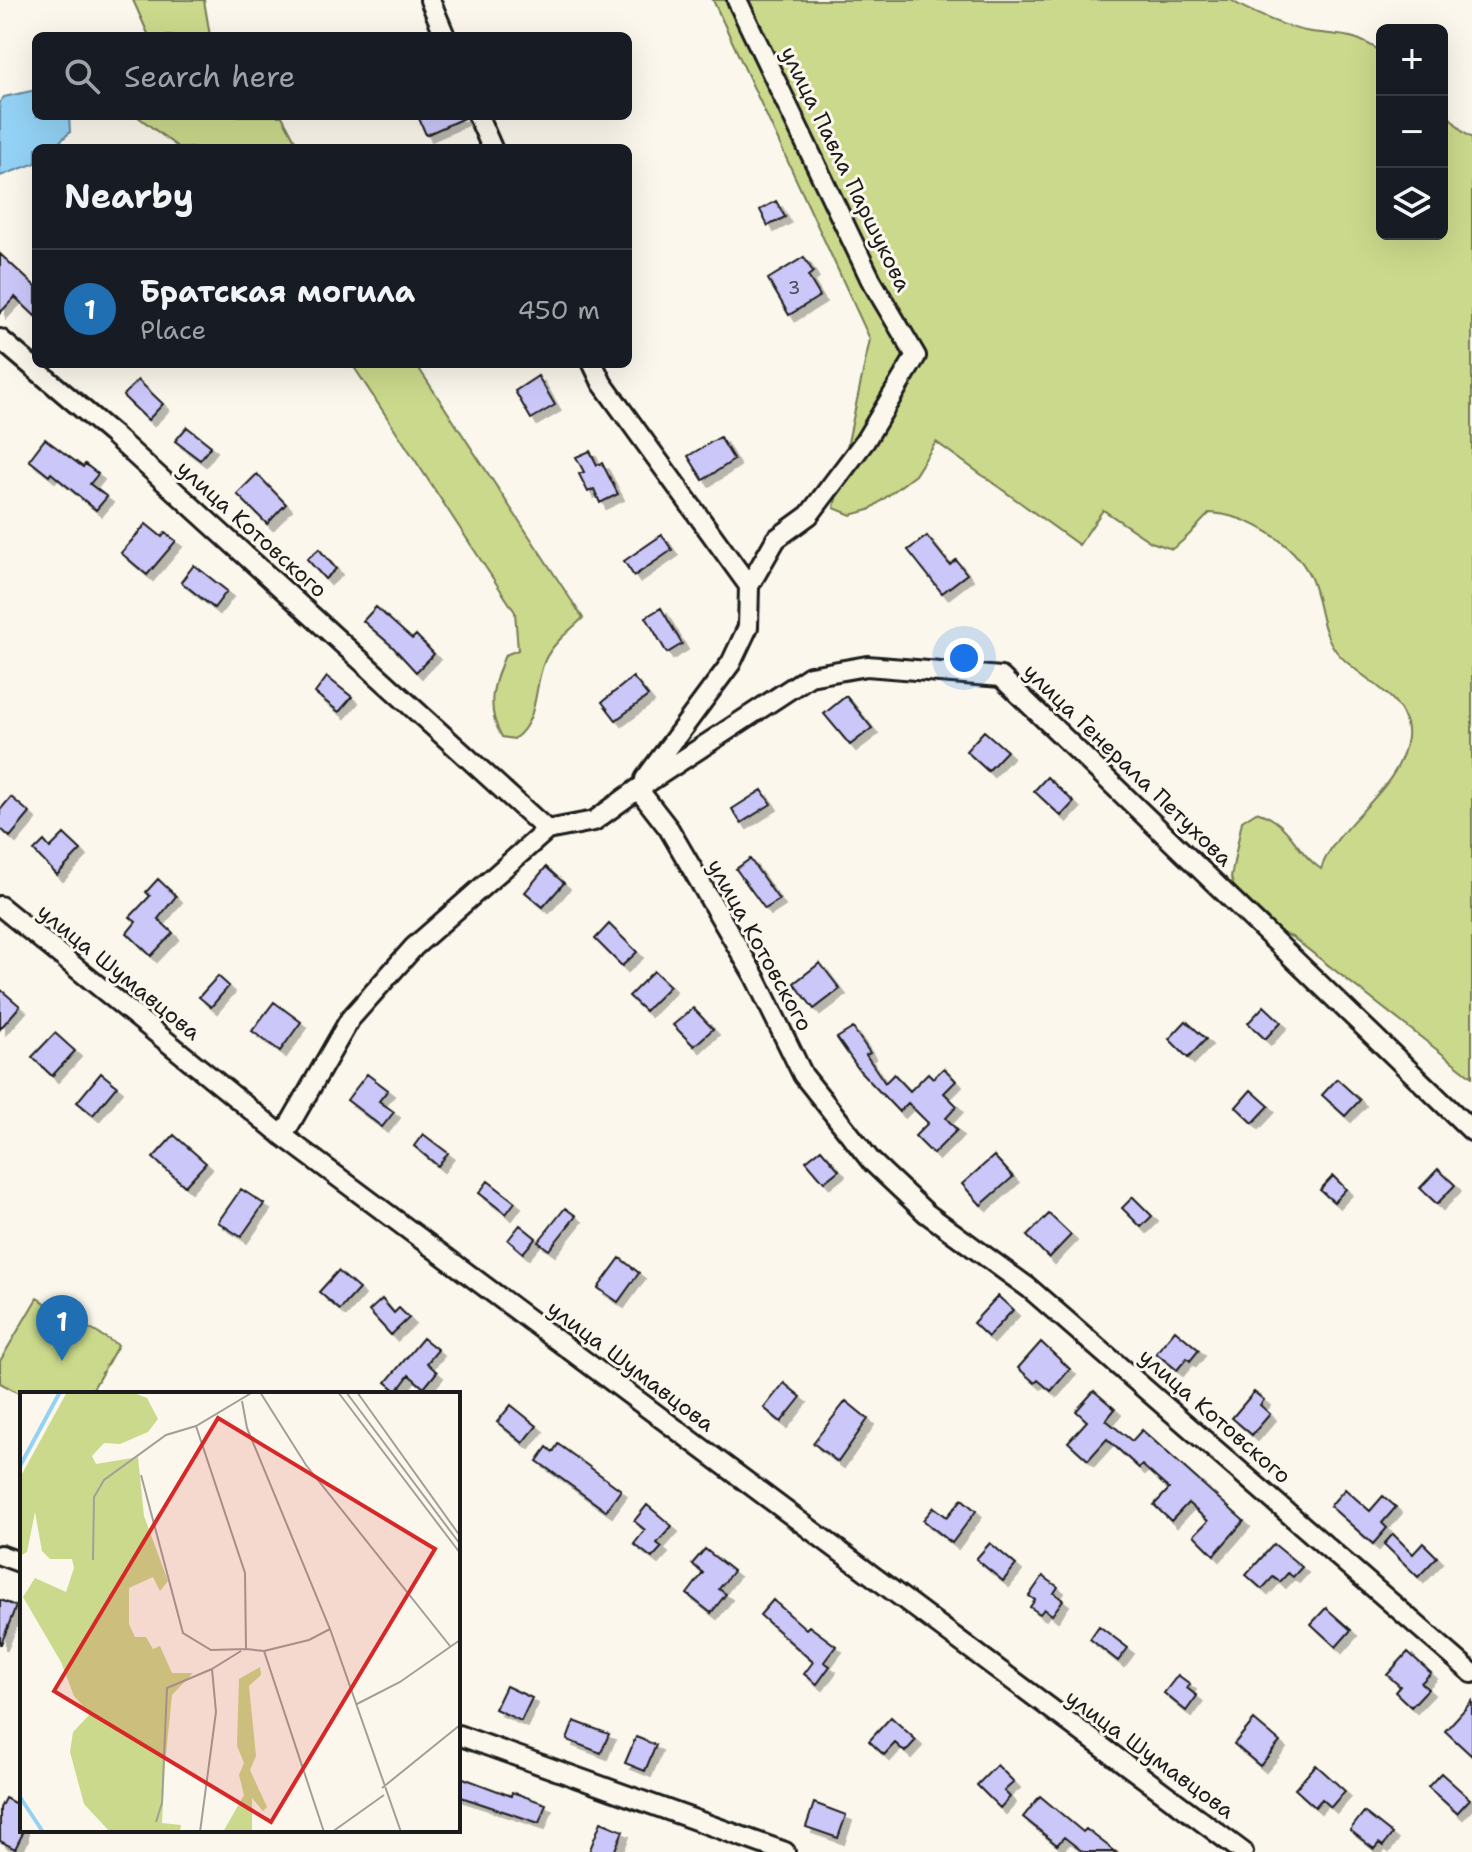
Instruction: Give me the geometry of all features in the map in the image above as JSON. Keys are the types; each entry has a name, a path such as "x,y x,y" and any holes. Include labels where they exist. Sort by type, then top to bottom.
{"street":[{"path":"430,0 443,32"},
{"name":"улица Павла Паршукова","path":"737,0 871,280 916,356 865,441 809,515 776,539 749,586"},
{"path":"480,120 490,144"},
{"name":"улица Котовского","path":"0,339 32,366"},
{"name":"улица Котовского","path":"34,368 112,434 547,830"},
{"path":"283,1136 350,1019 414,947 547,830 594,821 638,789 731,663 748,627 749,586 602,383 595,368"},
{"name":"улица Генерала Петухова","path":"638,789 810,676 867,666 1001,677 1472,1131"},
{"name":"улица Котовского","path":"638,789 669,829 755,977 803,1075 871,1161 926,1213 1041,1299 1472,1673"},
{"name":"улица Шумавцова","path":"0,906 283,1136 1243,1852"},
{"path":"0,1555 20,1562"},
{"path":"460,1736 785,1852"}],"green space":[{"path":"133,0 204,0 209,32 147,32"},
{"path":"713,0 1231,0 1293,28 1355,38 1376,48 1376,240 1448,240 1448,116 1472,138 1472,1077 1292,937 1260,925 1235,893 1231,877 1242,821 1256,812 1277,822 1321,869 1341,835 1393,774 1407,737 1401,710 1381,689 1345,661 1330,642 1310,576 1302,563 1268,532 1239,519 1210,513 1172,549 1151,542 1103,510 1079,545 936,442 915,475 869,510 851,515 834,508 870,339"},
{"path":"142,120 284,120 297,144 174,144"},
{"path":"355,368 419,368 583,618 548,654 541,670 532,713 514,739 502,737 492,706 494,686 505,655 518,650 515,612"},
{"path":"37,1298 118,1345 91,1392 20,1394 0,1383 0,1361"}],"water":[{"path":"32,91 32,120 69,120 70,132 57,144 32,144 32,164 0,176 0,102 4,97"}],"building":[{"path":"420,120 459,120 426,135"},
{"path":"776,201 785,217 768,226 760,210"},
{"path":"0,254 32,283 32,313 15,297 0,313"},
{"path":"804,257 813,272 808,276 820,296 789,315 768,279"},
{"path":"538,376 555,405 531,419 515,391"},
{"path":"138,380 163,404 148,420 123,396"},
{"path":"187,427 211,446 200,460 175,441"},
{"path":"720,437 734,460 703,480 688,456"},
{"path":"45,439 83,467 85,464 98,474 90,484 107,497 96,510 51,473 49,476 29,460"},
{"path":"590,451 597,465 602,463 618,494 600,503 594,489 588,492 579,474 584,472 576,457"},
{"path":"257,474 286,504 267,524 237,494"},
{"path":"146,524 162,537 165,533 176,541 147,575 121,553"},
{"path":"662,535 672,550 634,576 624,561"},
{"path":"927,536 950,565 956,560 967,574 942,593 908,550"},
{"path":"319,549 336,569 325,579 307,559"},
{"path":"194,565 227,591 214,608 181,582"},
{"path":"376,607 412,639 416,635 434,654 416,672 363,621"},
{"path":"661,608 682,644 667,653 646,617"},
{"path":"327,677 352,697 339,712 315,693"},
{"path":"633,677 648,696 616,720 602,702"},
{"path":"846,696 872,728 850,745 824,714"},
{"path":"984,731 1007,751 988,771 966,751"},
{"path":"1047,777 1074,802 1061,816 1034,791"},
{"path":"762,790 771,804 741,823 732,809"},
{"path":"11,797 30,813 10,837 0,828 0,810"},
{"path":"64,834 81,850 57,875 34,851 44,841 50,848"},
{"path":"750,859 779,900 765,909 736,869"},
{"path":"546,867 564,883 543,907 525,892"},
{"path":"158,879 176,896 158,919 173,933 151,956 127,933 136,922 130,917 150,896 146,892"},
{"path":"609,924 637,952 622,966 595,939"},
{"path":"820,963 840,989 814,1009 794,983"},
{"path":"654,971 670,986 645,1011 629,996"},
{"path":"218,976 229,986 211,1007 199,997"},
{"path":"0,989 20,1006 0,1029"},
{"path":"274,1002 301,1022 280,1051 252,1031"},
{"path":"1264,1006 1281,1022 1265,1039 1248,1023"},
{"path":"693,1008 713,1029 694,1046 673,1025"},
{"path":"1186,1021 1206,1039 1188,1058 1169,1039"},
{"path":"853,1028 885,1083 894,1074 910,1091 928,1073 933,1078 944,1068 956,1081 944,1093 957,1106 946,1118 957,1130 933,1154 915,1136 928,1123 908,1103 899,1112 860,1071 837,1038"},
{"path":"55,1033 75,1051 52,1076 32,1057"},
{"path":"101,1073 117,1086 93,1115 77,1102"},
{"path":"367,1074 388,1090 379,1101 394,1112 382,1127 347,1100"},
{"path":"1337,1079 1360,1100 1345,1116 1322,1095"},
{"path":"1251,1090 1269,1106 1253,1123 1236,1107"},
{"path":"423,1134 448,1153 438,1166 414,1146"},
{"path":"174,1135 206,1163 185,1186 153,1158"},
{"path":"821,1149 839,1170 824,1182 806,1161"},
{"path":"994,1156 1013,1177 981,1205 962,1184"},
{"path":"1438,1169 1455,1185 1437,1204 1420,1188"},
{"path":"1333,1176 1346,1189 1334,1202 1320,1190"},
{"path":"488,1181 515,1202 506,1214 479,1193"},
{"path":"241,1189 264,1204 241,1237 218,1222"},
{"path":"1133,1197 1152,1216 1141,1227 1122,1208"},
{"path":"565,1208 576,1216 549,1250 538,1242"},
{"path":"1049,1214 1071,1235 1049,1258 1027,1236"},
{"path":"520,1225 536,1238 523,1253 508,1240"},
{"path":"620,1258 639,1273 618,1302 598,1288"},
{"path":"338,1271 359,1289 340,1310 319,1292"},
{"path":"998,1296 1013,1310 988,1337 973,1323"},
{"path":"382,1299 394,1313 399,1308 409,1318 391,1335 369,1311"},
{"path":"1175,1330 1199,1350 1177,1370 1156,1353"},
{"path":"423,1338 438,1350 427,1363 437,1372 424,1388 409,1375 397,1391 386,1382"},
{"path":"1041,1342 1070,1369 1051,1391 1038,1380 1035,1383 1018,1368"},
{"path":"784,1383 801,1397 781,1422 764,1408"},
{"path":"1094,1391 1115,1409 1106,1420 1132,1441 1142,1430 1244,1521 1214,1555 1194,1535 1208,1521 1188,1503 1171,1521 1154,1505 1169,1489 1142,1465 1139,1468 1107,1439 1088,1460 1068,1442 1087,1421 1076,1411"},
{"path":"1254,1392 1264,1400 1260,1405 1270,1414 1252,1435 1232,1418"},
{"path":"846,1401 868,1419 838,1462 813,1443"},
{"path":"511,1405 537,1426 523,1443 497,1422"},
{"path":"558,1444 621,1490 606,1511 537,1461 547,1447 553,1452"},
{"path":"1345,1489 1370,1511 1383,1496 1396,1507 1382,1523 1387,1528 1373,1544 1330,1506"},
{"path":"962,1499 976,1511 952,1543 923,1520 934,1507 947,1517"},
{"path":"647,1505 672,1526 657,1543 662,1547 652,1558 634,1544 645,1530 634,1521"},
{"path":"1393,1534 1413,1554 1423,1543 1437,1557 1418,1577 1384,1544"},
{"path":"990,1543 1016,1565 1003,1581 976,1559"},
{"path":"1274,1544 1302,1567 1293,1577 1288,1573 1280,1582 1273,1577 1262,1589 1246,1575"},
{"path":"705,1549 733,1571 719,1589 726,1594 711,1613 687,1594 703,1573 692,1564"},
{"path":"1043,1576 1058,1587 1054,1593 1063,1600 1052,1615 1044,1609 1040,1614 1030,1607 1035,1600 1029,1596"},
{"path":"0,1600 16,1606 1,1644 0,1644"},
{"path":"773,1600 806,1629 809,1626 836,1646 824,1662 830,1666 817,1684 804,1674 813,1662 760,1615"},
{"path":"1326,1608 1351,1630 1336,1647 1311,1624"},
{"path":"1099,1626 1128,1648 1118,1661 1090,1639"},
{"path":"1408,1652 1431,1673 1421,1683 1428,1689 1411,1707 1395,1692 1400,1686 1387,1675"},
{"path":"1178,1675 1190,1684 1187,1688 1197,1696 1186,1711 1164,1693"},
{"path":"506,1686 532,1698 521,1721 495,1709"},
{"path":"1472,1701 1472,1756 1445,1731"},
{"path":"891,1717 916,1740 905,1752 895,1743 884,1755 869,1741"},
{"path":"1254,1720 1280,1742 1260,1766 1234,1744"},
{"path":"574,1721 609,1734 601,1753 567,1740"},
{"path":"636,1737 656,1745 645,1771 625,1763"},
{"path":"997,1765 1014,1782 1004,1791 1010,1797 1000,1808 977,1785"},
{"path":"1316,1765 1345,1791 1331,1807 1322,1799 1315,1807 1295,1789"},
{"path":"1441,1773 1470,1799 1457,1813 1428,1787"},
{"path":"460,1777 511,1796 512,1792 546,1804 539,1823 460,1797"},
{"path":"1040,1796 1083,1832 1086,1829 1116,1852 1083,1852 1064,1837 1057,1845 1023,1817"},
{"path":"5,1798 20,1806 22,1835 15,1849 0,1841 0,1808"},
{"path":"814,1803 846,1815 838,1838 806,1827"},
{"path":"1364,1812 1392,1834 1383,1846 1379,1843 1374,1849 1350,1830"},
{"path":"601,1822 623,1831 614,1852 589,1852"}],"place":[{"name":"Братская могила","path":"62,1361"}]}
